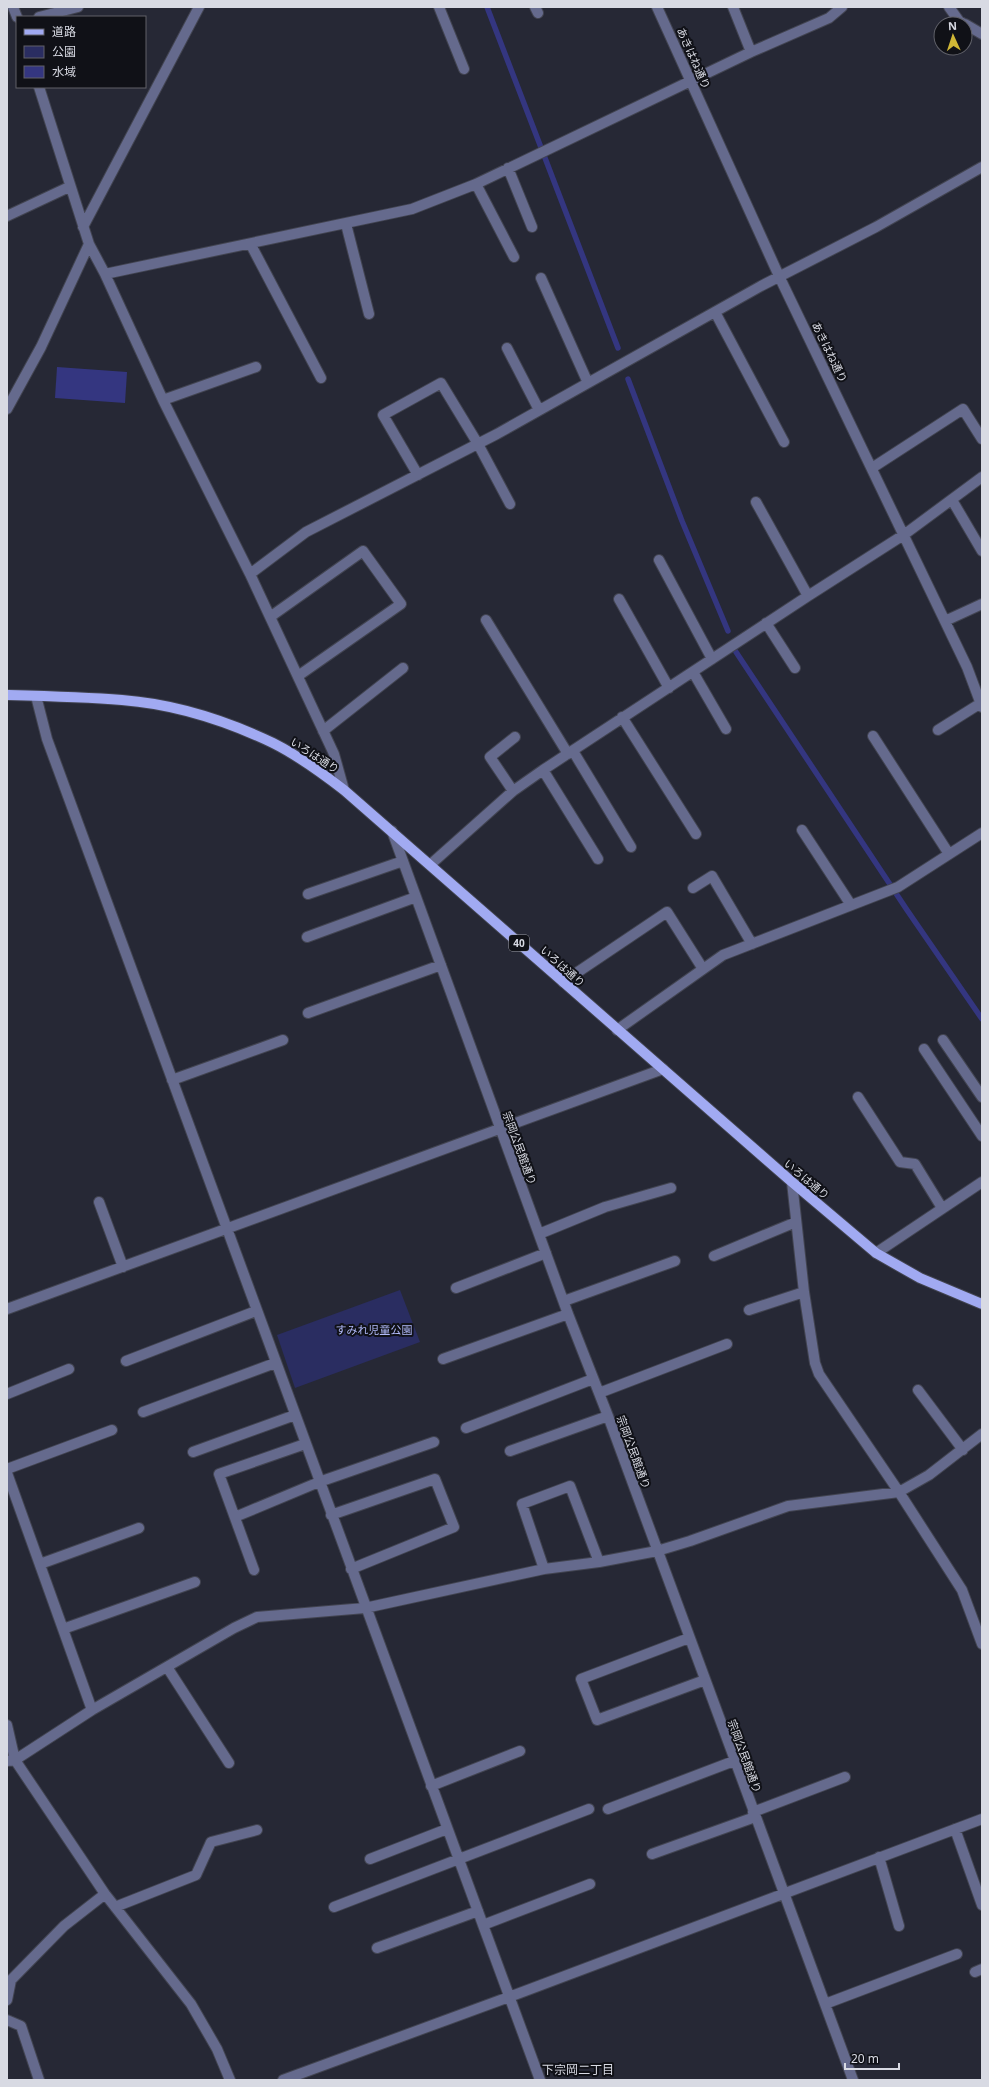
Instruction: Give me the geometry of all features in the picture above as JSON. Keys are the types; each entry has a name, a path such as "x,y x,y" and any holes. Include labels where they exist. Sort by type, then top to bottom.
{"main road":[{"name":"いろは通り","path":"7,695 123,700 183,710 214,720 274,744 308,763 344,790 431,864 617,1030 876,1253 920,1278 982,1304"}],"street":[{"path":"43,16 78,7"},
{"path":"83,227 199,7"},
{"path":"439,7 464,69"},
{"name":"あきはね通り","path":"657,7 779,276 905,534 967,667 981,705"},
{"path":"733,7 751,52"},
{"path":"105,274 251,245 412,210 476,184 552,146 751,52 829,18 842,7"},
{"path":"949,7 955,16"},
{"path":"973,29 982,34"},
{"path":"39,88 69,187 89,244 105,274 164,400 250,574 298,676 334,754 344,790"},
{"path":"250,574 306,532 478,444 779,276 876,227 982,167"},
{"path":"508,168 532,227"},
{"path":"476,184 514,257"},
{"path":"7,216 69,187"},
{"path":"346,224 369,314"},
{"path":"7,409 41,347 89,244"},
{"path":"251,245 321,378"},
{"path":"541,278 588,383"},
{"path":"715,312 784,442"},
{"path":"507,348 539,410"},
{"path":"164,400 256,367"},
{"path":"418,476 384,415 441,384 478,444 510,504"},
{"path":"872,468 963,409 982,439"},
{"path":"431,864 513,791 622,717 905,534 982,477"},
{"path":"952,500 982,551"},
{"path":"756,502 808,596"},
{"path":"270,617 363,551 400,604 298,676"},
{"path":"659,560 712,659"},
{"path":"619,599 669,688"},
{"path":"945,621 982,604"},
{"path":"486,620 631,847"},
{"path":"766,623 795,668"},
{"path":"967,667 982,685"},
{"path":"323,731 403,668"},
{"path":"693,672 726,729"},
{"path":"36,696 47,739 365,1608 540,2080"},
{"path":"938,730 981,705"},
{"path":"622,717 696,834"},
{"path":"873,736 949,854"},
{"path":"513,791 490,757 515,737"},
{"path":"543,770 598,859"},
{"path":"802,830 851,905"},
{"name":"宗岡公民館通り","path":"392,831 568,1314 608,1416 734,1761 853,2080"},
{"path":"617,1030 723,955 898,887 982,833"},
{"path":"308,894 403,861"},
{"path":"693,888 712,876 752,944"},
{"path":"307,936 416,897"},
{"path":"563,982 667,912 703,969"},
{"path":"308,1012 441,965"},
{"path":"172,1080 283,1040"},
{"path":"944,1040 982,1097"},
{"path":"924,1049 982,1136"},
{"path":"7,1309 663,1069"},
{"path":"858,1097 900,1162 915,1164 942,1208"},
{"path":"792,1182 804,1292 815,1363 819,1374 899,1492 962,1590 982,1644"},
{"path":"876,1253 982,1182"},
{"path":"539,1234 605,1207 671,1188"},
{"path":"99,1202 123,1267"},
{"path":"714,1256 796,1222"},
{"path":"456,1288 546,1253"},
{"path":"564,1301 675,1261"},
{"path":"749,1310 804,1292"},
{"path":"126,1361 256,1311"},
{"path":"444,1359 568,1314"},
{"path":"599,1393 727,1344"},
{"path":"143,1412 275,1363"},
{"path":"7,1394 69,1369"},
{"path":"466,1428 593,1378"},
{"path":"918,1390 963,1450"},
{"path":"193,1452 295,1415"},
{"path":"510,1452 608,1416"},
{"path":"7,1469 112,1430"},
{"path":"11,1761 92,1710 257,1617 365,1608 544,1569 599,1562 657,1551 690,1541 788,1506 899,1492 930,1475 982,1434"},
{"path":"235,1516 319,1482 434,1442"},
{"path":"254,1570 219,1474 305,1444"},
{"path":"7,1473 92,1710"},
{"path":"331,1515 435,1479 454,1527 351,1569"},
{"path":"544,1569 522,1504 570,1486 599,1562"},
{"path":"40,1564 139,1528"},
{"path":"63,1629 195,1582"},
{"path":"689,1638 581,1679 596,1720 705,1680"},
{"path":"167,1667 229,1763"},
{"path":"7,1725 11,1761 105,1894 190,2004 218,2049 230,2080"},
{"path":"431,1786 520,1751"},
{"path":"608,1809 734,1761"},
{"path":"652,1854 754,1815 845,1777"},
{"path":"334,1907 590,1809"},
{"path":"283,2080 509,1997 982,1819"},
{"path":"370,1859 447,1829"},
{"path":"955,1829 982,1906"},
{"path":"115,1907 196,1875 211,1842 257,1830"},
{"path":"879,1857 900,1926"},
{"path":"483,1925 590,1884"},
{"path":"7,2000 11,1980 64,1926 105,1894"},
{"path":"377,1948 478,1911"},
{"path":"825,2004 957,1954"},
{"path":"7,2020 21,2026 39,2080"}],"green space":[{"name":"すみれ児童公園","path":"400,1290 420,1342 295,1388 277,1335"}],"water":[{"path":"57,367 127,372 125,403 55,398"}],"waterway":[{"path":"487,7 618,348"},
{"path":"628,379 682,521 728,631"},
{"path":"736,652 907,910 982,1019"}],"district":[{"name":"下宗岡二丁目","path":"578,2069"}]}
